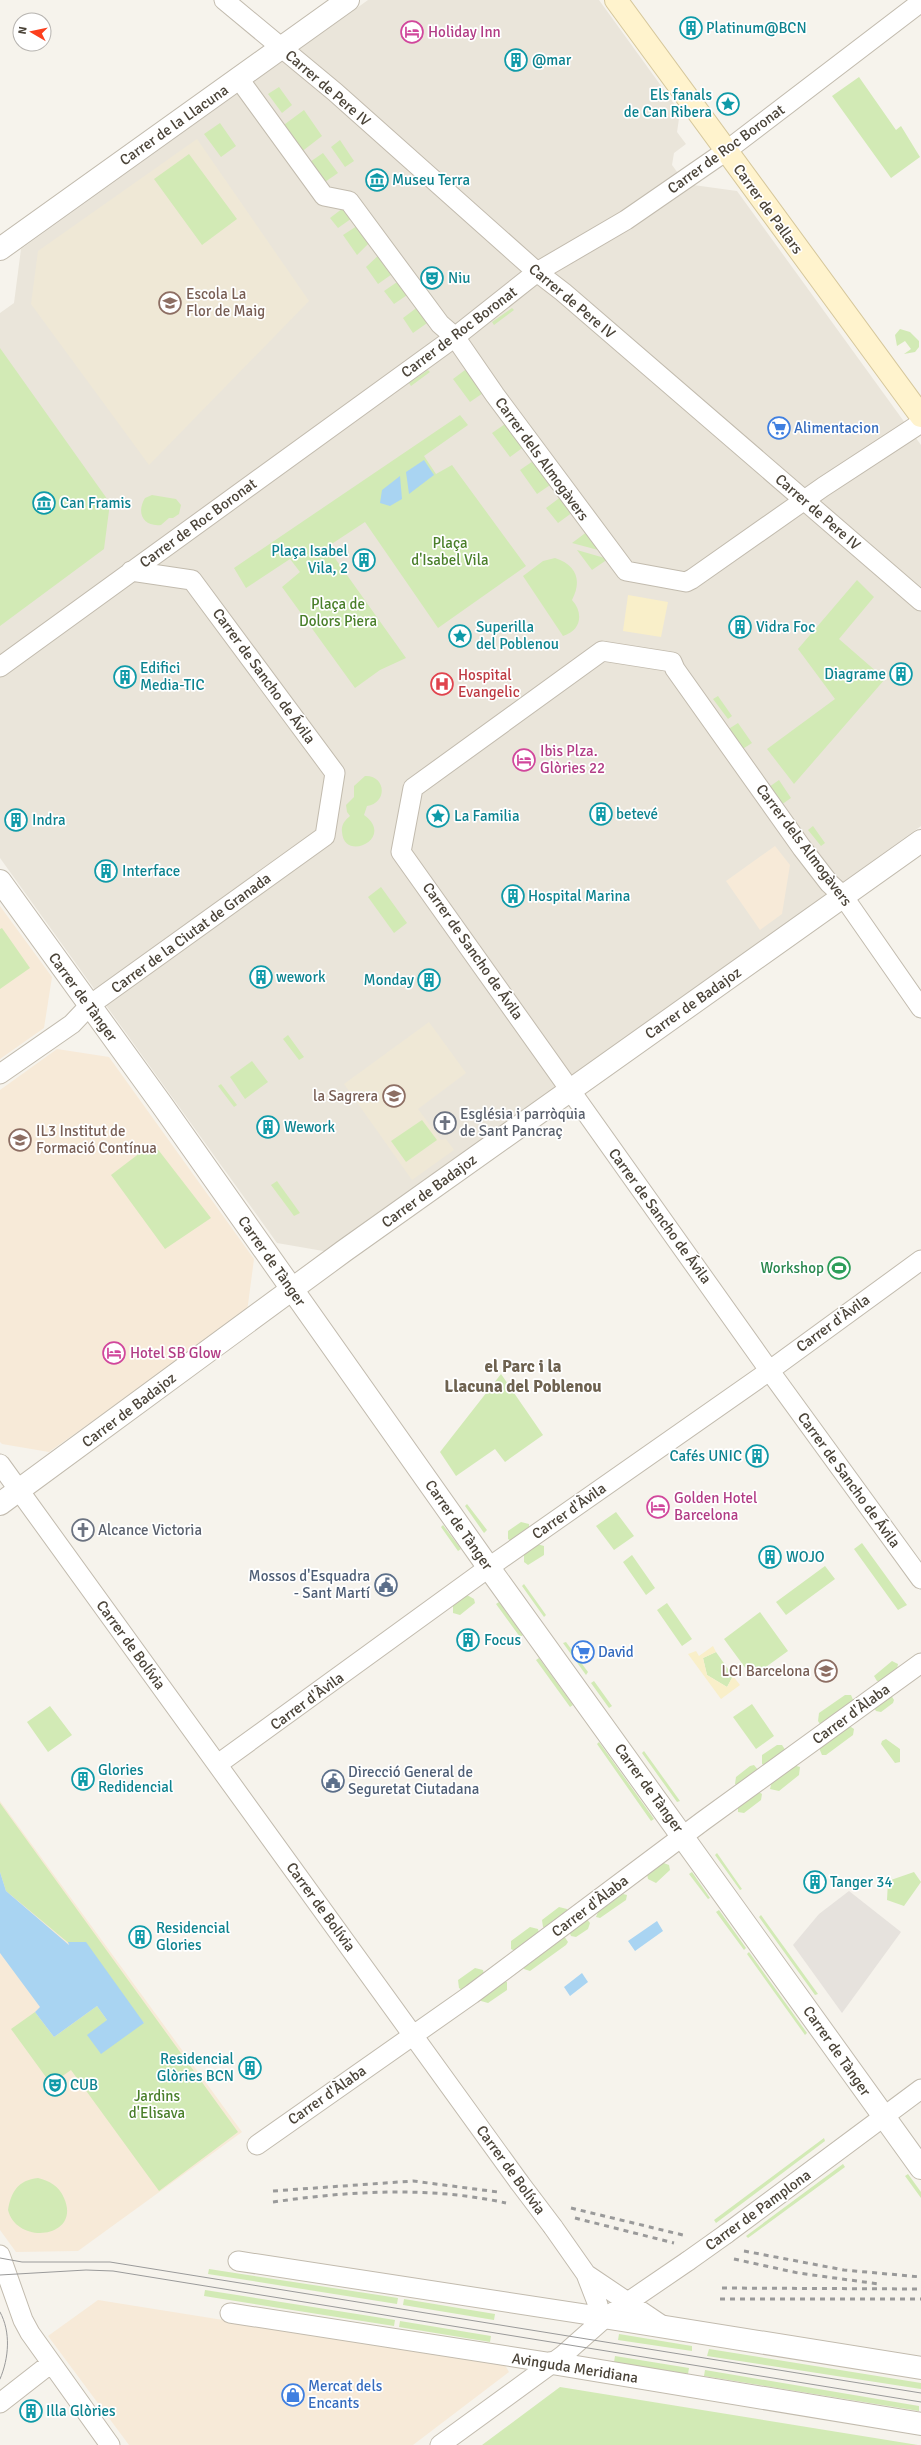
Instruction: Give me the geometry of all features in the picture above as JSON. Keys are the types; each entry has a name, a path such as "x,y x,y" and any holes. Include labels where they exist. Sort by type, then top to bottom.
{"main road":[{"name":"Carrer de Pallars","path":"616,0 921,416"}],"street":[{"name":"Carrer de Pere IV","path":"224,0 341,97 537,272 563,292 921,601"},
{"name":"Carrer de la Llacuna","path":"0,249 348,0"},
{"name":"Carrer de Roc Boronat","path":"0,667 132,571 460,344 537,272 626,220 726,151 921,2"},
{"name":"Carrer dels Almogàvers","path":"239,79 324,196 349,201 440,324 460,344 626,571 686,582 729,555 804,501"},
{"path":"804,501 921,422"},
{"name":"Carrer de Sancho de Ávila","path":"132,571 192,580 334,773 325,836"},
{"name":"Carrer dels Almogàvers","path":"402,852 413,788 602,651 672,662 675,669 802,848 829,883 844,896 921,1008"},
{"name":"Carrer de la Ciutat de Granada","path":"0,1074 72,1024 90,1005 325,836"},
{"name":"Carrer de Badajoz","path":"0,1504 292,1289 921,841"},
{"name":"Carrer de Sancho de Ávila","path":"402,852 769,1370 921,1579"},
{"name":"Carrer de Tànger","path":"0,881 90,1005 489,1568 921,2168"},
{"name":"Carrer d'Àvila","path":"218,1764 489,1568 769,1370 921,1260"},
{"name":"Carrer de Bolívia","path":"0,1464 586,2274 664,2327"},
{"name":"Carrer d'Àlaba","path":"257,2145 414,2035 683,1836 921,1663"},
{"name":"Carrer de Pamplona","path":"440,2445 552,2363 599,2320 628,2303 726,2234 921,2089"},
{"path":"0,2255 23,2320 50,2364 110,2445"},
{"path":"238,2261 599,2320 664,2327 921,2368"},
{"path":"586,2274 598,2305 599,2320"},
{"name":"Avinguda Meridiana","path":"230,2313 552,2363 921,2424"},
{"path":"0,2403 50,2364"}],"shaded area":[{"name":"Superilla del Poblenou","path":"368,0 599,0 680,112 677,132 686,144 674,153 672,165 686,184 737,191 921,445 921,826 329,1252 277,1243 0,858 0,313 14,303 21,249"},
{"name":"Escola La Flor de Maig","path":"197,139 309,301 149,465 31,304 38,251"},
{"path":"775,846 790,865 782,914 760,930 726,881"},
{"path":"0,906 52,977 44,1028 0,1059"},
{"name":"la Sagrera","path":"429,1022 466,1073 418,1109 441,1140 446,1139 454,1150 412,1180 344,1084"},
{"path":"57,1049 109,1057 254,1259 247,1312 49,1452 2,1444 0,1442 0,1090"},
{"path":"0,1801 242,2132 78,2251 16,2252 0,2230"},
{"path":"849,1891 901,1932 842,2013 793,1945 819,1914"},
{"name":"Mercat dels Encants","path":"98,2300 505,2365 509,2372 413,2445 129,2445 48,2336"}],"green space":[{"path":"859,77 896,130 901,126 920,157 891,178 832,96"},
{"path":"279,87 292,105 282,113 268,94"},
{"path":"304,110 322,136 300,153 281,127"},
{"path":"220,123 236,146 221,157 204,134"},
{"path":"340,140 354,161 345,167 331,147"},
{"path":"323,153 338,173 322,184 307,164"},
{"path":"189,154 237,219 202,245 154,179"},
{"path":"347,205 355,216 338,228 330,218"},
{"path":"360,224 372,240 357,255 343,235"},
{"path":"381,253 395,272 378,284 366,267"},
{"path":"400,280 410,293 394,304 384,291"},
{"path":"419,306 430,321 413,333 403,318"},
{"path":"512,308 514,310 494,325 492,322"},
{"path":"900,329 910,332 919,341 919,347 915,352 904,354 911,349 905,341 897,346 895,335"},
{"path":"0,348 110,503 104,549 0,626"},
{"path":"469,367 486,391 470,402 453,379"},
{"path":"428,370 430,372 411,386 409,383"},
{"name":"Plaça d'Isabel Vila","path":"460,415 468,425 424,456 436,474 452,465 526,566 438,628 365,522 327,547 406,658 380,670 355,688 282,587 300,572 290,559 246,588 234,568"},
{"path":"508,422 525,446 510,457 492,433"},
{"path":"536,459 553,483 537,494 520,470"},
{"path":"152,495 176,499 181,505 179,514 173,518 169,518 161,525 150,524 143,518 141,509 145,498"},
{"path":"562,496 573,512 558,523 546,508"},
{"path":"588,531 602,551 572,543"},
{"path":"577,550 608,559 592,570"},
{"path":"555,558 573,569 577,580 577,586 572,600 578,610 579,621 574,630 563,636 523,576 543,561"},
{"path":"857,580 874,597 839,639 885,679 794,784 767,749 835,699 798,649"},
{"path":"718,696 732,716 728,719 713,699"},
{"path":"738,723 752,743 741,750 727,730"},
{"path":"365,776 372,777 377,780 382,790 378,800 374,804 367,806 364,815 372,824 374,832 372,839 366,844 351,846 345,841 342,832 342,827 346,819 350,816 347,812 346,805 354,797 354,786"},
{"path":"779,780 791,798 781,805 769,787"},
{"path":"813,826 825,843 821,846 808,830"},
{"path":"381,887 407,923 394,933 368,897"},
{"path":"2,928 30,968 0,989 0,929"},
{"path":"288,1035 304,1057 299,1060 283,1039"},
{"path":"252,1061 268,1082 245,1099 230,1077"},
{"path":"221,1084 237,1105 234,1107 218,1086"},
{"path":"422,1120 437,1140 406,1162 391,1141"},
{"path":"153,1143 211,1218 165,1249 111,1175"},
{"path":"277,1181 300,1213 294,1216 271,1185"},
{"path":"501,1374 543,1435 505,1462 495,1449 456,1476 440,1452"},
{"path":"467,1504 487,1530 484,1533 465,1506"},
{"path":"616,1512 634,1536 614,1550 596,1526"},
{"path":"521,1522 529,1524 529,1528 511,1541 508,1539 508,1531"},
{"path":"443,1525 461,1549 458,1551 441,1527"},
{"path":"862,1543 907,1605 898,1610 854,1549"},
{"path":"537,1544 544,1546 544,1555 528,1565 524,1562 524,1554"},
{"path":"632,1555 655,1588 646,1595 623,1562"},
{"path":"825,1566 835,1579 786,1615 776,1602"},
{"path":"524,1584 546,1615 544,1617 522,1586"},
{"path":"467,1595 474,1599 475,1603 460,1615 453,1613 453,1605"},
{"path":"499,1602 523,1635 520,1637 496,1604"},
{"path":"667,1603 692,1639 682,1646 657,1610"},
{"path":"760,1612 788,1651 752,1677 724,1639"},
{"path":"566,1642 588,1672 586,1675 563,1643"},
{"path":"716,1652 733,1676 727,1687 707,1675 703,1658"},
{"path":"539,1658 573,1705 570,1707 536,1660"},
{"path":"892,1661 898,1664 897,1669 880,1681 877,1681 874,1676"},
{"path":"594,1681 612,1706 609,1708 591,1683"},
{"path":"845,1695 851,1695 854,1702 820,1724 818,1721 819,1713"},
{"path":"891,1695 894,1700 893,1703 881,1712 876,1711 874,1708"},
{"path":"752,1704 774,1736 756,1749 733,1717"},
{"path":"50,1706 72,1735 48,1752 27,1722"},
{"path":"848,1725 854,1729 853,1735 826,1755 822,1755 819,1748"},
{"path":"886,1739 900,1749 900,1762 895,1763 881,1744 882,1741"},
{"path":"599,1742 654,1819 651,1821 597,1744"},
{"path":"777,1745 782,1745 786,1751 765,1766 762,1764 762,1755"},
{"path":"644,1751 680,1801 677,1802 642,1753"},
{"path":"754,1765 759,1771 738,1786 735,1784 736,1777 750,1766"},
{"path":"793,1765 800,1767 799,1775 779,1791 770,1789 772,1781"},
{"path":"759,1792 762,1794 761,1800 744,1813 738,1812 738,1805"},
{"name":"Jardins d'Elisava","path":"0,1803 238,2132 159,2191 71,2070 51,2084 11,2029 35,2012 54,2037 97,2006 107,2020 144,2023 71,1945 6,1891 0,1872"},
{"path":"717,1853 742,1889 740,1890 715,1855"},
{"path":"661,1862 669,1865 670,1870 656,1883 648,1879 647,1874"},
{"path":"692,1872 710,1898 708,1899 689,1874"},
{"path":"914,1872 921,1882 904,1906 887,1900 888,1881"},
{"path":"623,1894 627,1895 626,1900 600,1918 596,1917 598,1912"},
{"path":"559,1907 567,1909 568,1913 546,1929 543,1927 542,1920"},
{"path":"719,1910 746,1948 744,1950 716,1912"},
{"path":"761,1915 818,1994 815,1995 759,1917"},
{"path":"587,1919 590,1923 588,1929 576,1937 571,1936 569,1931"},
{"path":"530,1927 538,1929 539,1933 515,1951 511,1949 511,1941"},
{"path":"564,1936 568,1942 566,1945 530,1971 524,1969 523,1966"},
{"path":"749,1952 807,2033 805,2035 747,1954"},
{"path":"475,1968 483,1970 484,1974 462,1990 459,1988 458,1980"},
{"path":"503,1980 507,1982 507,1990 488,2003 481,2001 480,1997"},
{"path":"824,2138 825,2141 716,2223 714,2220"},
{"path":"843,2164 845,2167 748,2238 746,2236"},
{"path":"908,2174 921,2192 921,2198 905,2176"},
{"path":"38,2178 50,2182 60,2190 64,2198 67,2211 64,2222 57,2229 34,2233 23,2229 14,2221 8,2210 11,2198 17,2188 25,2181"},
{"path":"209,2269 398,2298 397,2304 208,2274"},
{"path":"205,2290 395,2320 394,2326 204,2296"},
{"path":"404,2299 495,2314 494,2320 403,2305"},
{"path":"400,2321 491,2336 490,2342 399,2327"},
{"path":"619,2334 692,2346 692,2351 618,2340"},
{"path":"709,2349 921,2383 921,2389 707,2356"},
{"path":"615,2356 689,2368 688,2374 614,2362"},
{"path":"705,2370 919,2406 919,2411 704,2376"},
{"path":"560,2387 918,2445 482,2445"}],"sand":[{"path":"628,595 668,602 661,637 623,631"},
{"path":"713,1646 716,1652 703,1658 707,1675 727,1687 733,1676 740,1685 721,1699 688,1654 696,1651 699,1656"}],"water":[{"path":"424,460 434,475 409,494 406,472"},
{"path":"400,476 402,499 390,506 380,503 382,490"},
{"path":"0,1872 6,1891 69,1945 68,1942 86,1942 144,2023 101,2054 87,2035 107,2020 97,2006 54,2037 35,2012 40,2007 0,1953"},
{"path":"657,1921 663,1931 635,1951 628,1941"},
{"path":"582,1973 588,1982 570,1996 564,1987"}],"tram line":[{"path":"0,2258 22,2262 110,2262 921,2393"},
{"path":"0,2275 86,2270 113,2271 921,2402"},
{"path":"0,2312 6,2328 8,2345 0,2379"}],"railway":[{"path":"273,2191 413,2181 498,2192"},
{"path":"273,2202 360,2193 419,2192 448,2194 506,2203"},
{"path":"571,2208 683,2235"},
{"path":"575,2218 674,2243"},
{"path":"744,2251 844,2270 921,2277"},
{"path":"734,2259 798,2273 879,2284"},
{"path":"722,2288 921,2289"},
{"path":"720,2299 921,2299"}],"place":[{"name":"Platinum@BCN","path":"691,28"},
{"name":"Holiday Inn","path":"412,32"},
{"name":"@mar","path":"516,60"},
{"name":"Els fanals de Can Ribera","path":"728,104"},
{"name":"Museu Terra","path":"377,180"},
{"name":"Niu","path":"432,278"},
{"name":"Escola La Flor de Maig","path":"170,303"},
{"name":"Alimentacion","path":"779,428"},
{"name":"Can Framis","path":"44,503"},
{"name":"Plaça Isabel Vila, 2","path":"364,560"},
{"name":"Vidra Foc","path":"740,627"},
{"name":"Superilla del Poblenou","path":"460,636"},
{"name":"Diagrame","path":"901,674"},
{"name":"Edifici Media-TIC","path":"125,677"},
{"name":"Hospital Evangelic","path":"442,684"},
{"name":"Ibis Plza. Glòries 22","path":"524,760"},
{"name":"betevé","path":"601,814"},
{"name":"La Familia","path":"438,816"},
{"name":"Indra","path":"16,820"},
{"name":"Interface","path":"106,871"},
{"name":"Hospital Marina","path":"513,896"},
{"name":"wework","path":"261,977"},
{"name":"Monday","path":"429,980"},
{"name":"la Sagrera","path":"394,1096"},
{"name":"Església i parròquia de Sant Pancraç","path":"445,1123"},
{"name":"Wework","path":"268,1127"},
{"name":"IL3 Institut de Formació Contínua","path":"20,1140"},
{"name":"Workshop","path":"839,1268"},
{"name":"Hotel SB Glow","path":"114,1353"},
{"name":"Cafés UNIC","path":"757,1456"},
{"name":"Golden Hotel Barcelona","path":"658,1507"},
{"name":"Alcance Victoria","path":"83,1530"},
{"name":"WOJO","path":"770,1557"},
{"name":"Mossos d'Esquadra - Sant Martí","path":"386,1585"},
{"name":"Focus","path":"468,1640"},
{"name":"David","path":"583,1652"},
{"name":"LCI Barcelona","path":"826,1671"},
{"name":"Glories Redidencial","path":"83,1779"},
{"name":"Direcció General de Seguretat Ciutadana","path":"333,1781"},
{"name":"Tanger 34","path":"815,1882"},
{"name":"Residencial Glories","path":"140,1937"},
{"name":"Residencial Glòries BCN","path":"250,2068"},
{"name":"CUB","path":"55,2085"},
{"name":"Mercat dels Encants","path":"293,2395"},
{"name":"Illa Glòries","path":"31,2411"}],"district":[{"name":"el Parc i la Llacuna del Poblenou","path":"523,1376"}],"park label":[{"name":"Plaça de Dolors Piera","path":"338,612"}]}
